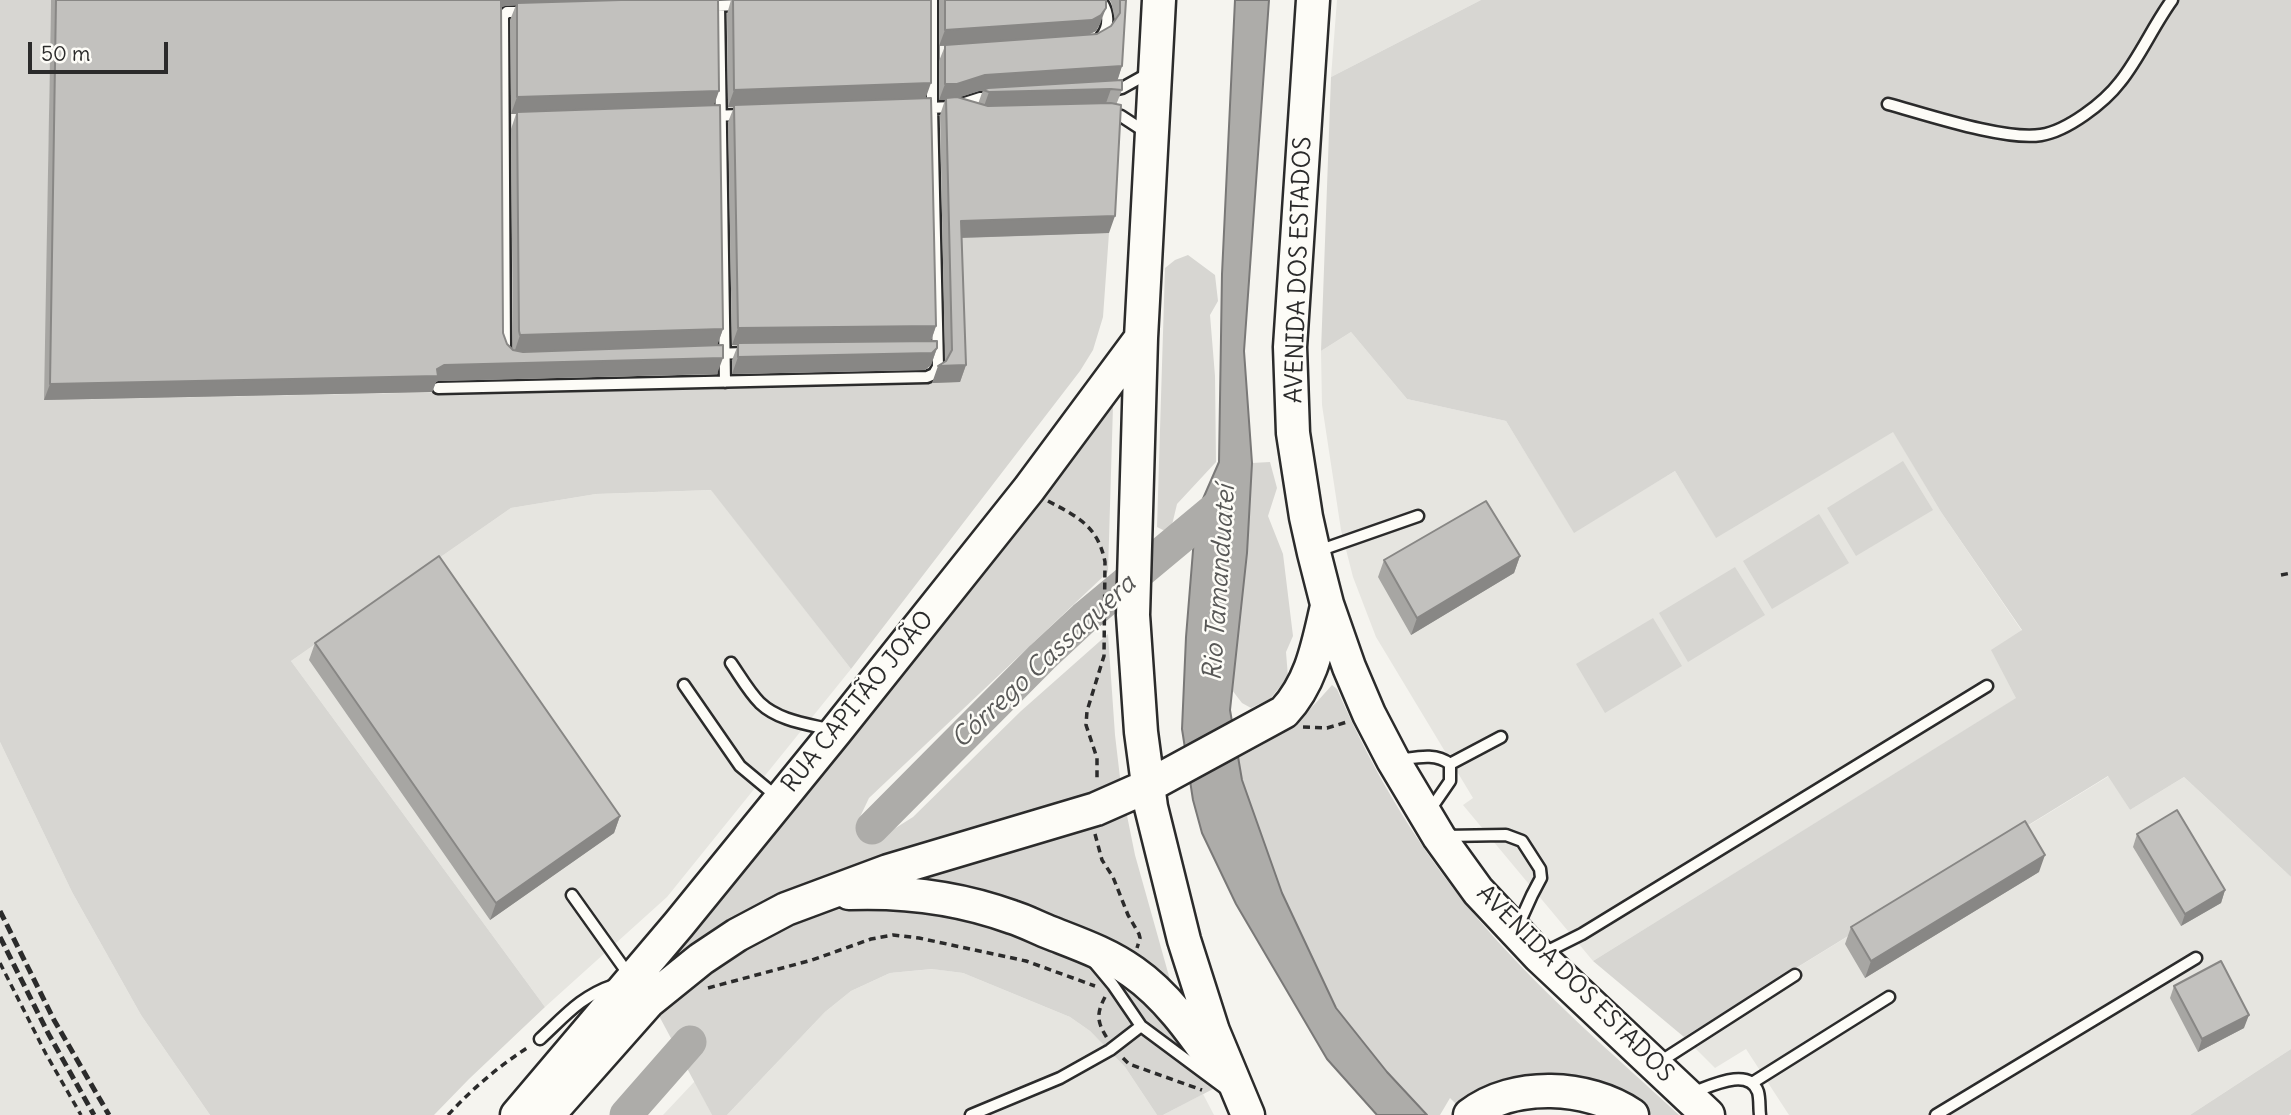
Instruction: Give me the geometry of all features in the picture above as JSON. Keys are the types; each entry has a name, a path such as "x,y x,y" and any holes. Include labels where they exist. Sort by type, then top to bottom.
{"highway":[{"path":"1159,0 1142,338 1133,615 1141,732 1148,786 1169,884 1233,1103"},
{"name":"AVENIDA DOS ESTADOS","path":"1313,0 1290,347 1293,433 1306,517 1327,604 1349,667 1393,760 1433,827 1478,891 1539,956 1697,1105"},
{"name":"RUA CAPITÃO JOÃO","path":"574,1068 633,979 1029,489 1142,338"},
{"path":"517,1115 682,973 737,935 786,909 888,872 1077,817 1148,786 1272,719 1298,698 1314,663 1327,604"},
{"path":"827,893 880,892 923,896 1011,916 1076,942 1124,966 1161,996 1183,1021 1233,1103"},
{"path":"548,1115 574,1068"},
{"path":"1472,1113 1498,1100 1559,1090 1611,1102 1632,1115"}],"lane":[{"path":"438,388 927,377 934,374 938,367 938,350 932,0"},
{"path":"1088,43 1103,36 1107,28 1107,14 1100,0"},
{"path":"1888,104 1983,129 2024,136 2055,131 2109,96 2172,0"},
{"path":"693,7 760,5"},
{"path":"719,6 725,382"},
{"path":"507,356 503,16 507,12 534,12"},
{"path":"932,54 945,53"},
{"path":"1097,92 1122,88 1155,69"},
{"path":"919,108 952,107 980,98 1006,97"},
{"path":"952,107 972,113"},
{"path":"1091,114 1121,116 1151,136"},
{"path":"694,117 747,115"},
{"path":"503,122 517,121"},
{"path":"925,350 938,350"},
{"path":"697,354 751,353"},
{"path":"1314,553 1418,516"},
{"path":"730,663 759,702 769,710 784,718 836,731"},
{"path":"684,685 740,766 780,799"},
{"path":"1539,956 1582,934 1987,686"},
{"path":"1450,764 1501,737"},
{"path":"1393,760 1435,756 1450,764 1452,774 1433,827 1506,835 1522,841 1540,869 1541,878 1516,933"},
{"path":"540,1039 580,1001 600,990 633,979 572,895"},
{"path":"1076,942 1113,985 1141,1027 1233,1103"},
{"path":"1936,1115 2196,958"},
{"path":"1655,1066 1796,975"},
{"path":"1752,1083 1889,997"},
{"path":"971,1115 1060,1078 1114,1047 1141,1027"},
{"path":"1697,1105 1734,1080 1744,1079 1752,1083 1758,1091 1760,1115"}],"path":[{"path":"1029,489 1079,518 1091,529 1102,548 1105,636"},
{"path":"2281,575 2291,573"},
{"path":"1272,719 1311,729 1327,728 1369,714"},
{"path":"702,990 820,957 871,939 893,935 1026,961 1078,978 1099,989"},
{"path":"0,964 81,1115"},
{"path":"1107,994 1099,1008 1098,1020 1114,1047 1129,1064 1233,1103"},
{"path":"448,1115 478,1084 540,1039"}],"shaded area":[{"path":"0,0 51,0 45,400 960,382 955,238 1109,233 1103,317 1093,350 1080,371 851,669 711,490 596,494 511,508 291,661 545,1007 434,1115 210,1115 141,1015 72,892 0,742"},
{"path":"1337,0 1481,0 1331,77"},
{"path":"1481,0 2291,0 2291,877 2184,777 2130,810 2108,776 1684,1037 1593,961 2016,698 1991,650 2022,630 1941,512 1893,432 1716,538 1675,471 1574,533 1506,421 1407,399 1351,332 1321,351 1331,77"},
{"path":"1188,255 1215,275 1218,301 1210,315 1215,376 1216,462 1177,504 1172,525 1165,531 1157,527 1165,268"},
{"path":"1351,332 1407,399 1506,421 1574,532 1675,471 1716,537 1893,431 1941,512 2022,631 2017,698 1593,961 1463,805 1473,798 1376,637 1353,577 1341,530 1322,405 1321,351"},
{"path":"1113,406 1108,572 869,798 860,817 883,836 913,817 1021,711 1108,634 1121,786 1135,855 1174,994 1213,1089 1163,1115 1157,1115 1125,1067 1090,1031 1070,1017 963,973 932,969 890,973 851,991 825,1012 727,1115 712,1115 642,984"},
{"path":"1903,461 1933,510 1856,556 1827,508"},
{"path":"1270,462 1277,488 1268,516 1283,554 1293,636 1286,652 1288,677 1270,699 1251,708 1242,703 1232,690 1247,553 1252,463"},
{"path":"712,490 851,669 667,897 545,1007 291,661 511,508 596,494"},
{"path":"1819,514 1849,563 1772,609 1743,561"},
{"path":"1735,567 1765,615 1688,662 1659,613"},
{"path":"1653,618 1682,666 1605,713 1576,664"},
{"path":"1332,685 1337,689 1367,752 1402,814 1462,900 1508,952 1579,1024 1679,1115 1652,1115 1606,1086 1568,1075 1549,1074 1510,1080 1473,1094 1456,1104 1450,1098 1440,1115 1427,1115 1387,1072 1336,1008 1282,893 1242,780 1238,758 1290,727"},
{"path":"0,742 72,892 141,1015 210,1115 0,1115"},
{"path":"2109,776 2130,810 2184,777 2291,877 2291,1049 2190,1115 1789,1115 1746,1049 1715,1068 1684,1037"},
{"path":"933,969 963,973 1070,1017 1090,1031 1125,1067 1157,1115 727,1115 825,1012 851,991 890,973"},
{"path":"2291,1049 2289,1115 2190,1115"},
{"path":"695,1081 712,1115 663,1115"},
{"path":"1203,1094 1214,1115 1163,1115"}],"water":[{"name":"Rio Tamanduateí","path":"1235,0 1269,0 1244,351 1252,463 1247,553 1230,710 1242,780 1282,893 1336,1008 1387,1072 1427,1115 1377,1115 1327,1059 1236,904 1202,833 1193,800 1182,729 1186,637 1195,526 1202,501 1219,462 1222,274"}],"building":[{"path":"56,0 501,0 503,333 507,344 513,350 523,352 723,345 723,358 444,365 437,369 438,376 50,384"},
{"path":"718,0 719,91 517,97 517,3"},
{"path":"733,0 931,0 931,83 734,90"},
{"path":"945,0 1106,0 1106,8 1092,20 945,30"},
{"path":"1120,0 1126,0 1122,66 985,75 957,84 945,84 945,45 1097,34 1111,26 1120,13"},
{"path":"1122,80 1122,90 983,90 988,88"},
{"path":"957,97 988,106 1121,105 1115,216 961,221 966,365 938,366 946,361 952,350 946,98"},
{"path":"931,98 936,326 738,328 734,105"},
{"path":"720,105 723,329 520,335 517,112"},
{"path":"937,341 937,348 932,353 738,357 738,343"},
{"path":"1486,501 1520,556 1417,618 1384,560"},
{"path":"439,556 620,816 496,903 315,643"},
{"path":"2177,810 2225,890 2185,914 2137,834"},
{"path":"2025,821 2045,855 1871,961 1851,927"},
{"path":"2221,961 2249,1015 2202,1039 2174,986"}],"waterway":[{"name":"Córrego Cassaquera","path":"872,828 1084,618 1221,504"},
{"name":"Córrego Cassaquera","path":"626,1115 690,1042"}],"railway":[{"path":"0,911 54,1020 109,1115"},
{"path":"0,937 48,1033 94,1115"}]}
